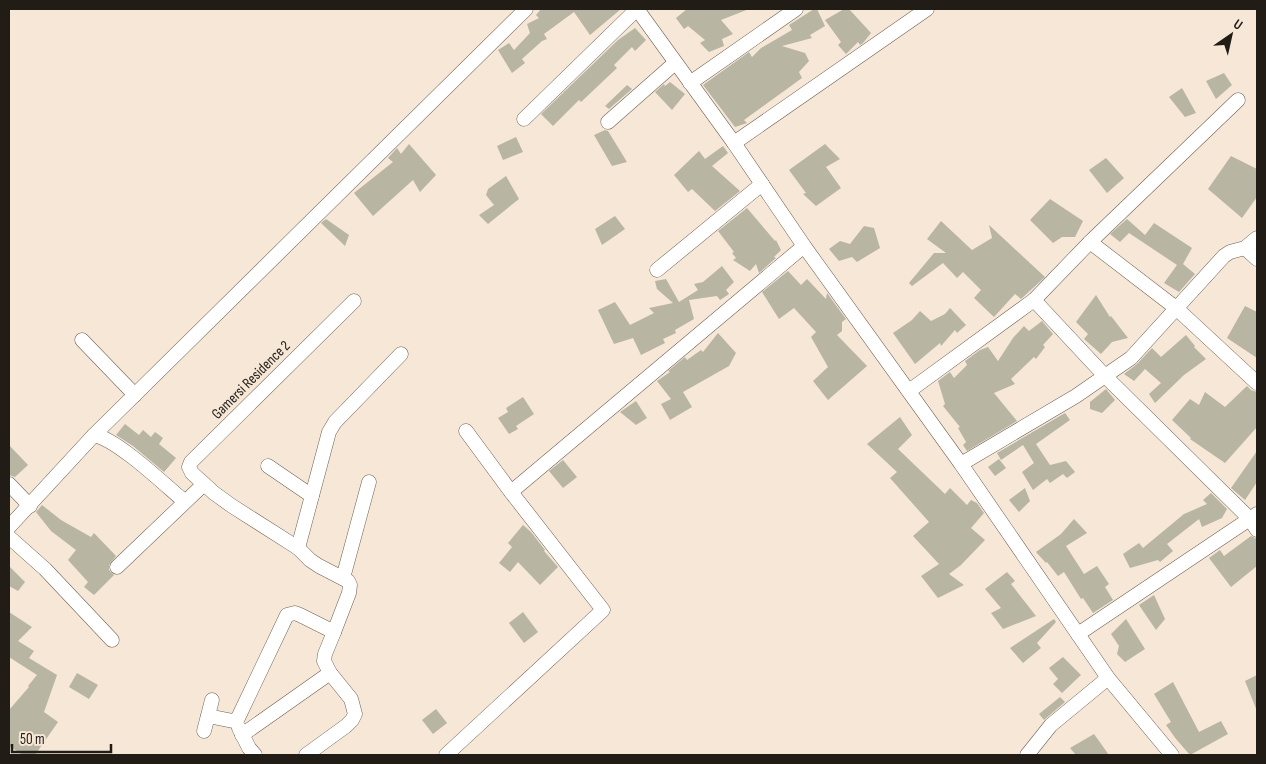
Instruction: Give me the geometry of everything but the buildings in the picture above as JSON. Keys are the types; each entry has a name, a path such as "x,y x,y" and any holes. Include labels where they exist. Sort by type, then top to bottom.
{"street":[{"path":"9,527 94,435 136,396 526,9"},
{"path":"524,119 637,9 961,464 1108,678 1172,755"},
{"path":"690,83 796,9"},
{"path":"734,143 927,9"},
{"path":"608,122 626,104 675,63"},
{"path":"909,391 1034,300 1090,242 1238,100"},
{"path":"657,270 762,184"},
{"path":"961,464 1076,396 1131,358 1224,256 1230,252 1245,248 1257,238"},
{"path":"1090,242 1176,308 1257,383"},
{"path":"511,492 804,246"},
{"path":"1245,248 1257,259"},
{"path":"1034,300 1106,376 1255,521 1078,634"},
{"name":"Gamersi Residence 2","path":"344,578 319,566 298,548 232,506 204,484 192,473 189,467 191,462 354,301"},
{"path":"82,340 136,396"},
{"path":"298,548 329,432 334,422 401,354"},
{"path":"446,755 603,610 466,431"},
{"path":"94,435 101,436 123,450 184,501"},
{"path":"268,466 312,496"},
{"path":"306,755 346,726 355,714 351,699 330,673 324,661 350,589 348,581 344,578 369,482"},
{"path":"9,484 30,506"},
{"path":"117,567 184,501 204,484"},
{"path":"9,537 45,569 112,640"},
{"path":"236,720 244,708 287,615 300,615 334,632"},
{"path":"242,735 330,673"},
{"path":"1027,755 1051,726 1108,678"},
{"path":"204,731 212,700"},
{"path":"208,716 236,720"},
{"path":"236,720 242,735 255,755"}]}
